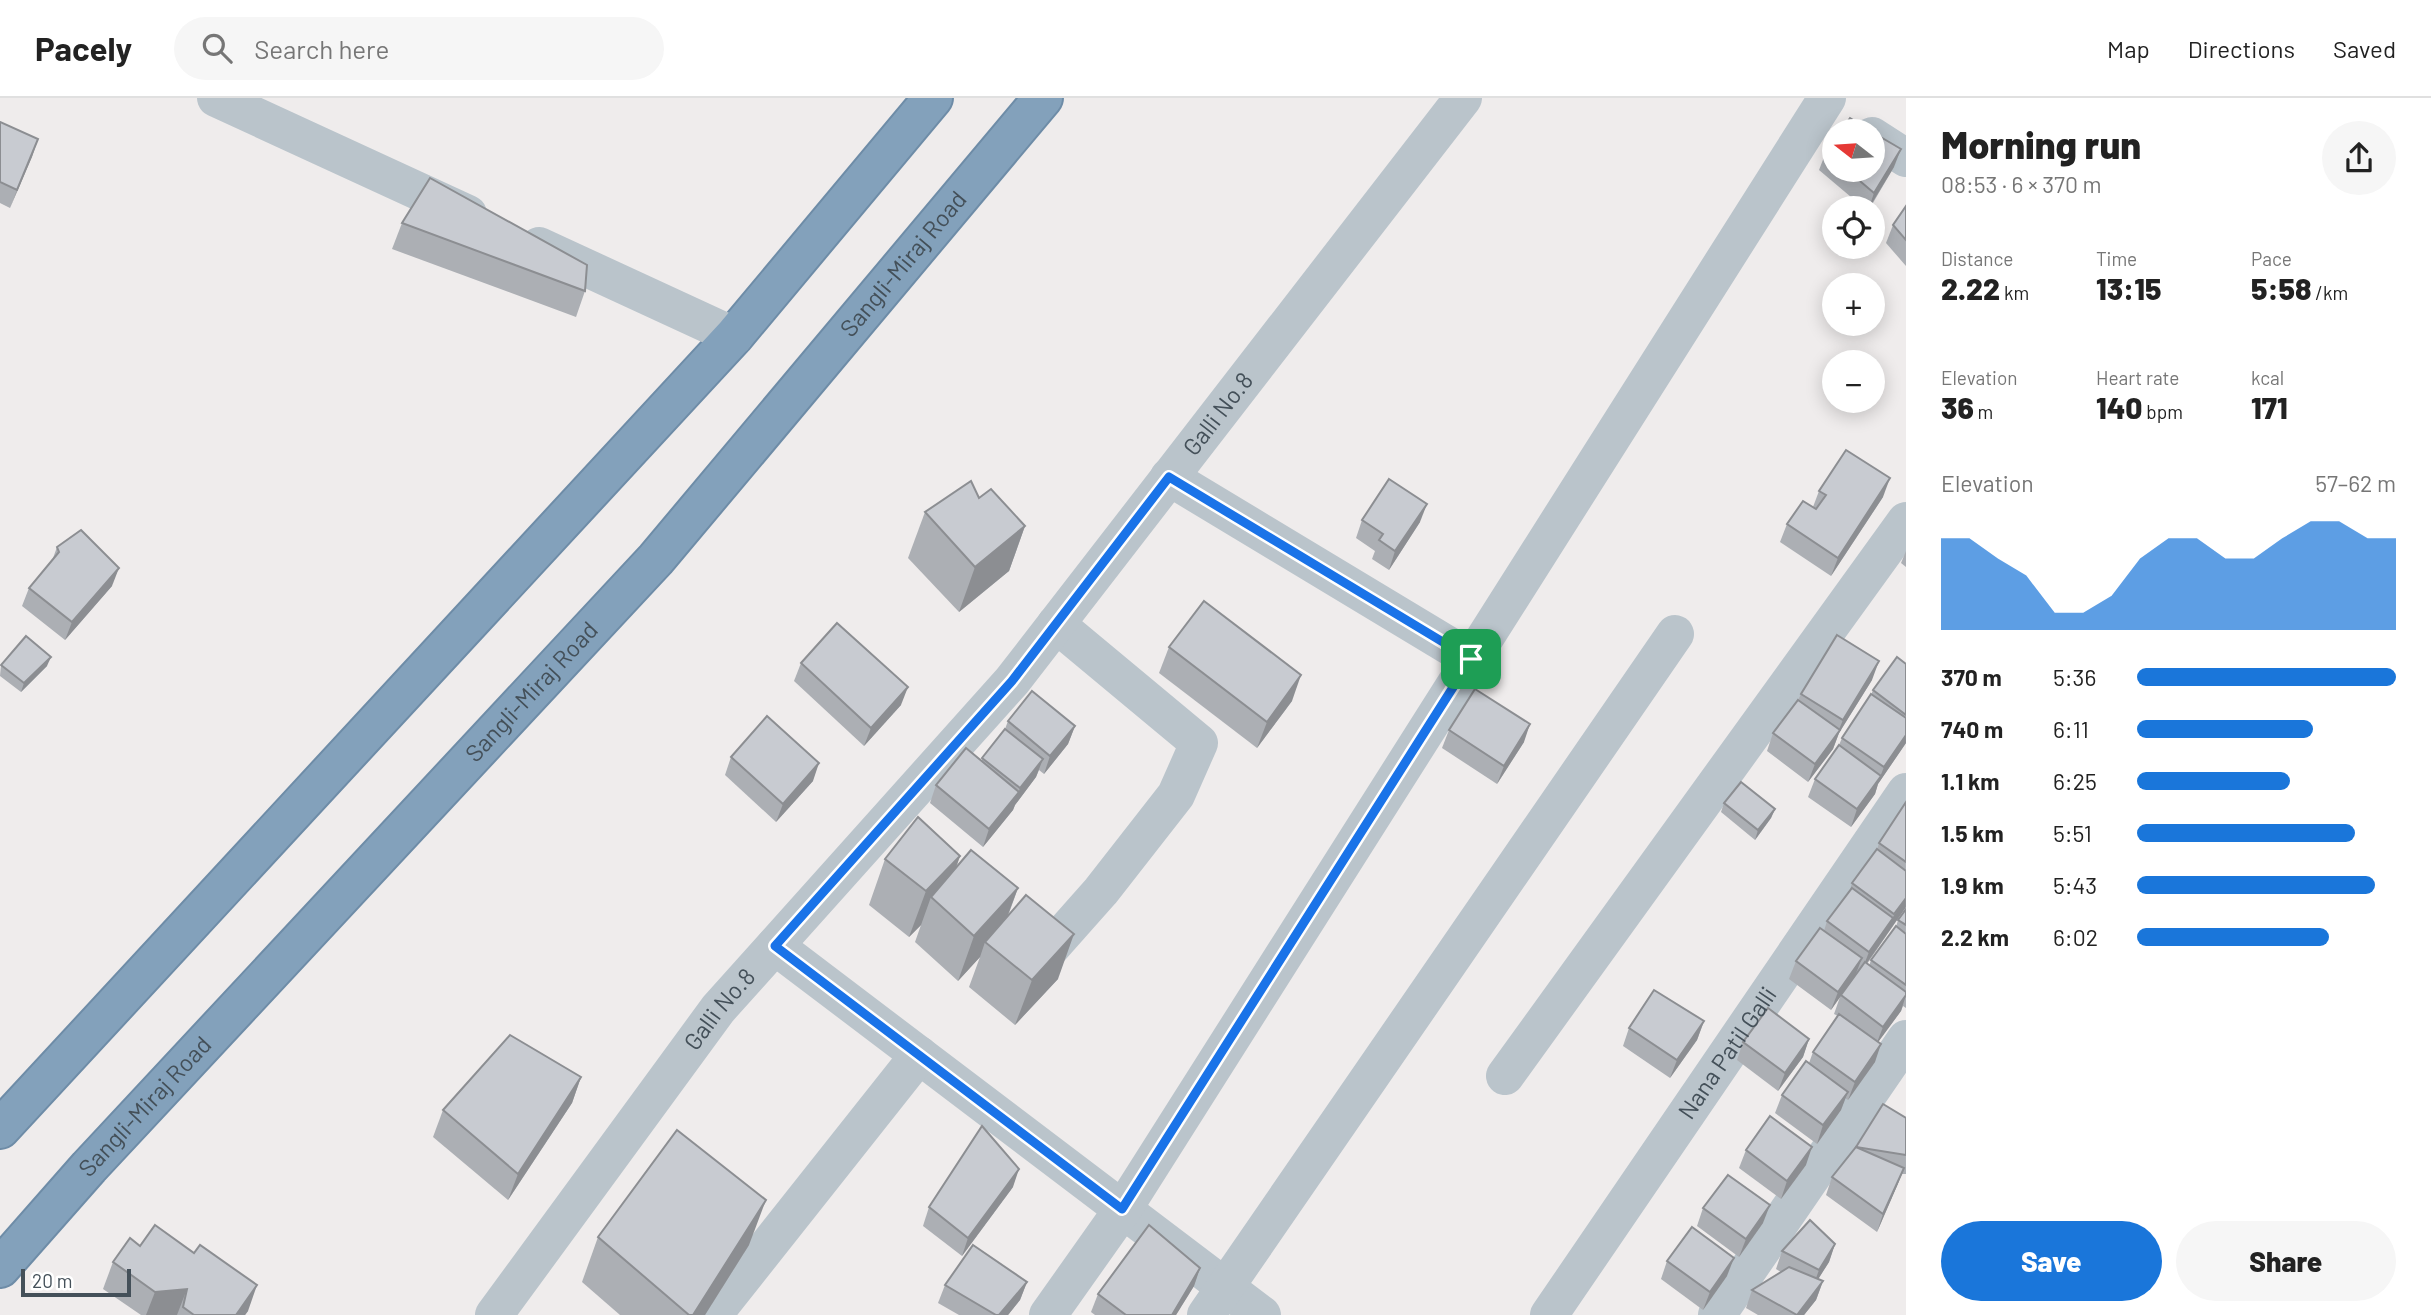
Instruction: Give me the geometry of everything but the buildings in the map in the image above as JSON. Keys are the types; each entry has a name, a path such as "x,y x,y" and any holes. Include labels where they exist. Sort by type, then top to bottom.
{"highway":[{"path":"0,1129 734,336 933,98"},
{"name":"Sangli-Miraj Road","path":"0,1268 89,1167 656,559 1043,98"}],"street":[{"path":"216,98 734,336"},
{"name":"Galli No.8","path":"494,1315 718,1009 1012,681 1463,98"},
{"path":"1048,1315 1122,1209 1822,100 1849,119"},
{"path":"1885,144 1906,158"},
{"path":"1169,477 1471,659"},
{"path":"1505,1076 1906,521"},
{"path":"1002,919 1046,953 1101,891 1177,795 1199,743 1056,624"},
{"path":"1215,1301 1675,634"},
{"name":"Nana Patil Galli","path":"1549,1315 1906,792"},
{"path":"882,827 915,852"},
{"path":"775,946 1122,1209 1215,1301 1262,1315"},
{"path":"1717,1315 1906,1039"},
{"path":"713,1315 919,1055"}],"route":[{"path":"1169,477 1471,659 1122,1209 775,946 1012,681 1169,477"}]}
